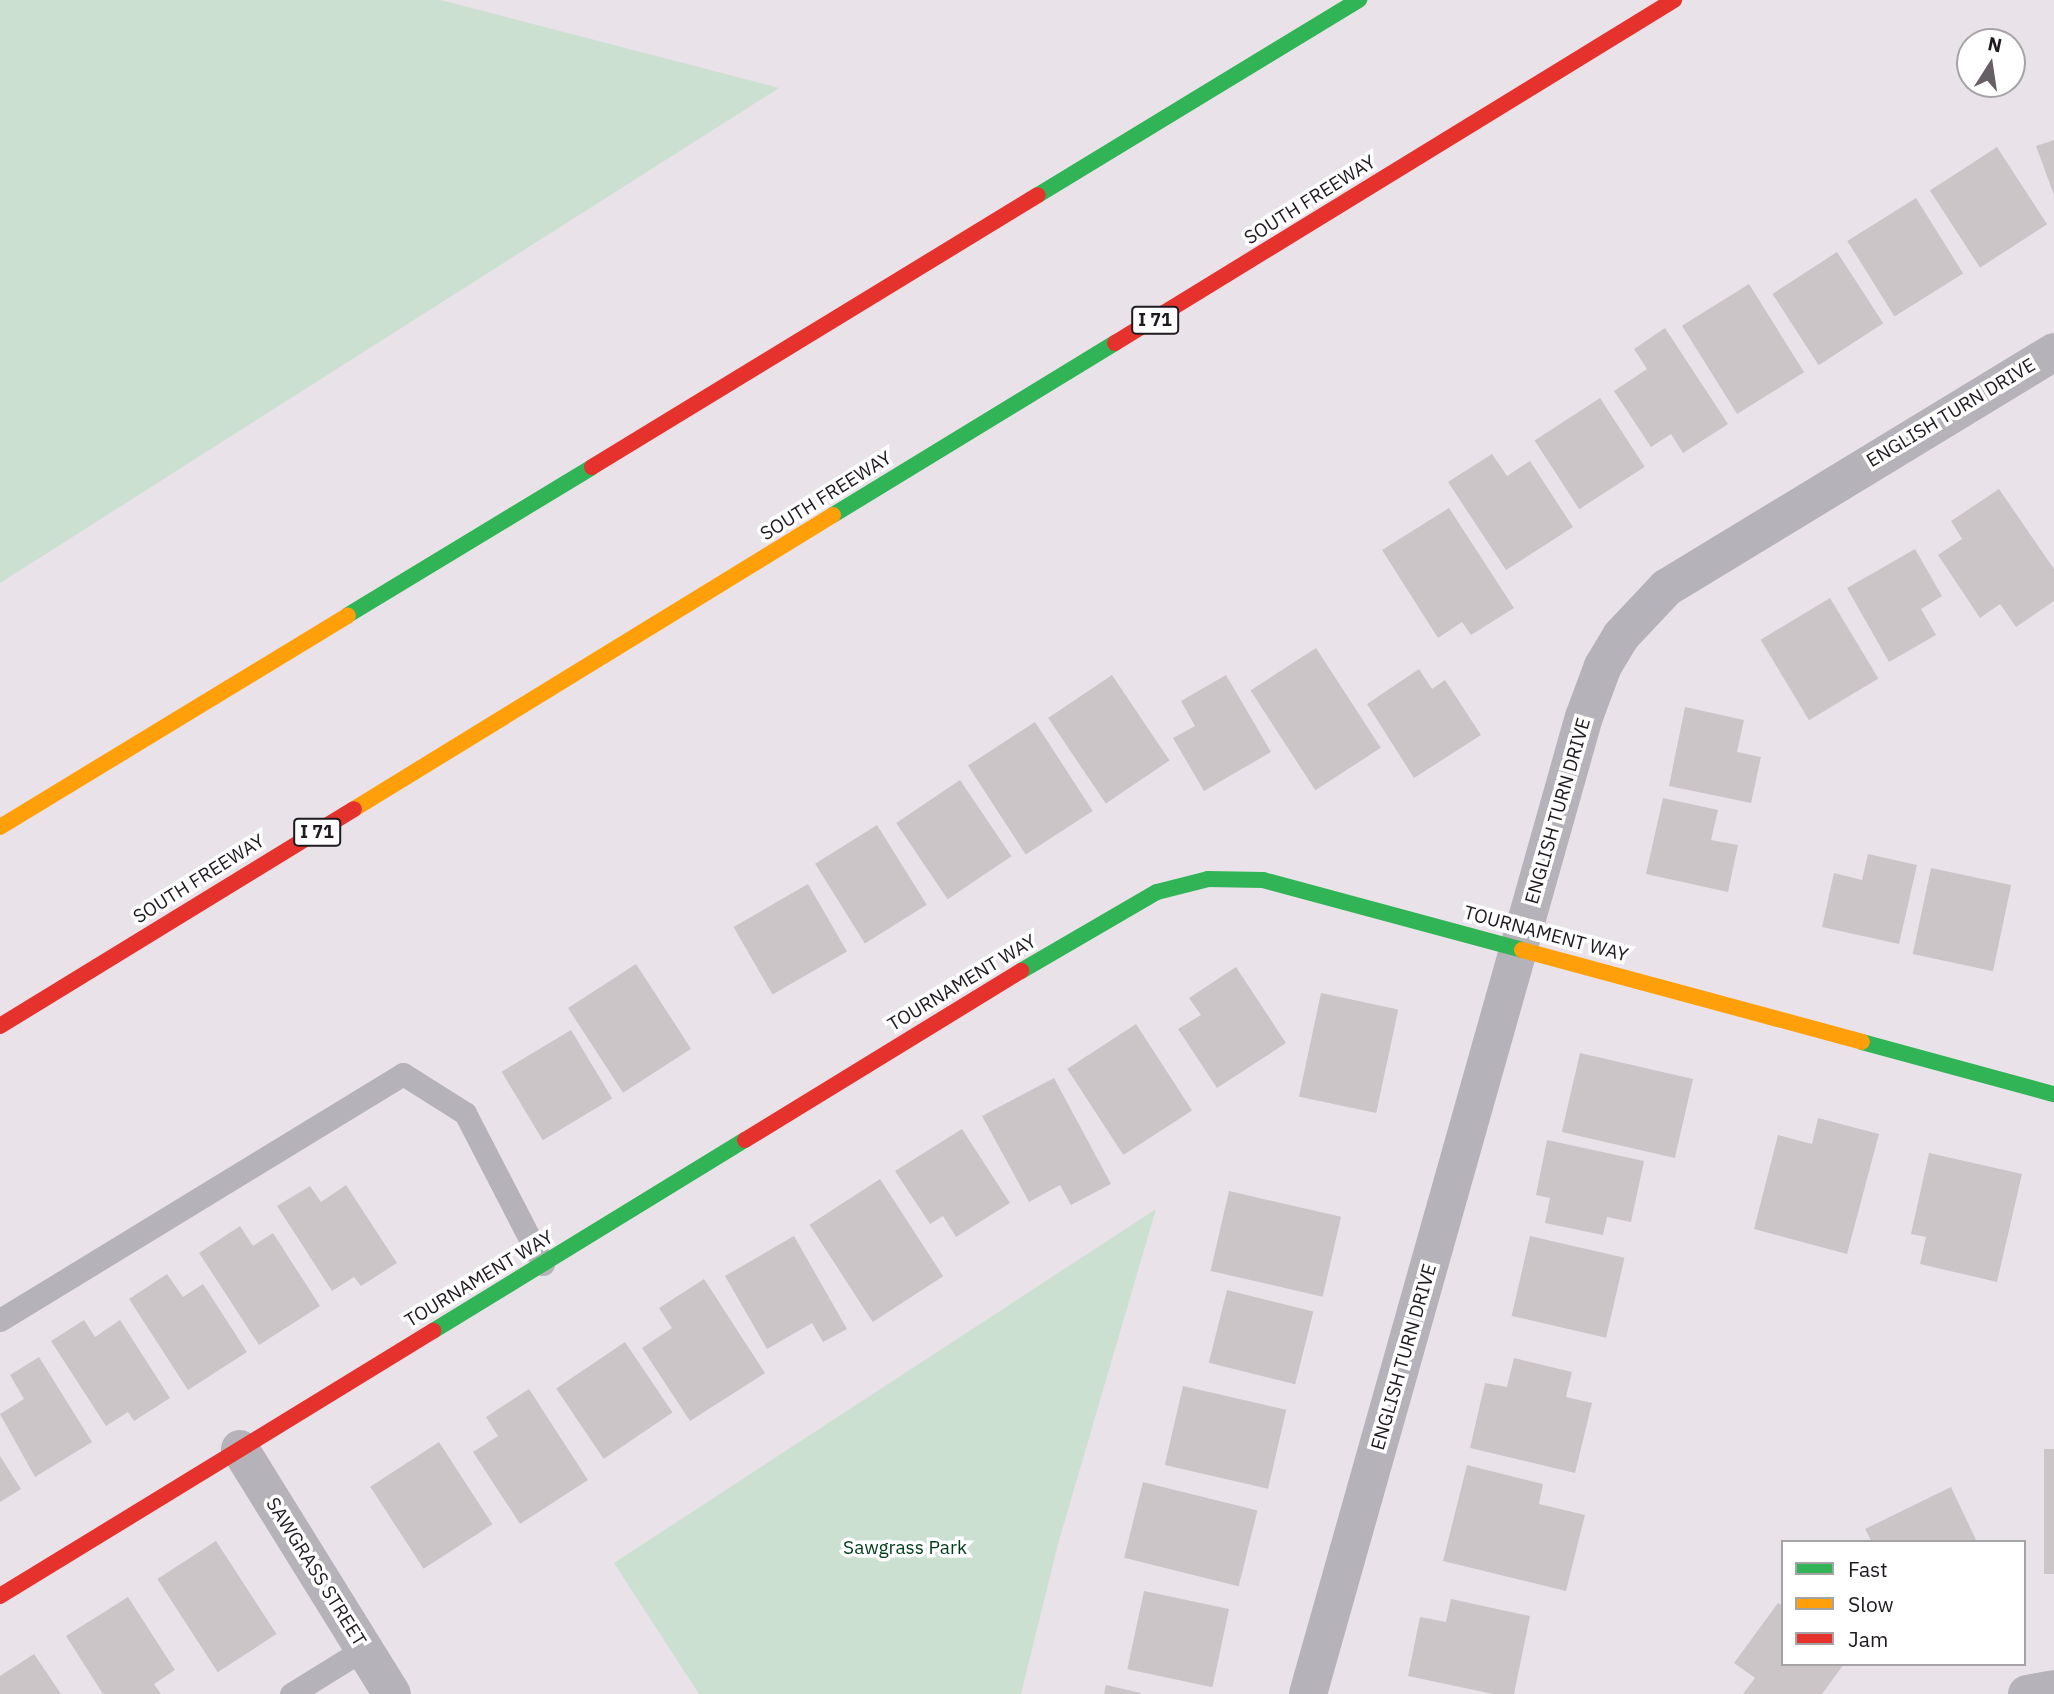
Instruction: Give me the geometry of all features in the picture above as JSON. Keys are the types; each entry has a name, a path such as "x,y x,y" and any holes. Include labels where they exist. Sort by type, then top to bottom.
{"main road":[{"path":"0,828 1359,0"},
{"name":"SOUTH FREEWAY","path":"0,1026 1674,0"},
{"name":"TOURNAMENT WAY","path":"0,1595 1157,892 1208,879 1263,880 2054,1094"}],"street":[{"name":"ENGLISH TURN DRIVE","path":"1308,1694 1592,691 1621,636 1642,610 1689,572 2054,352"},
{"name":"SAWGRASS STREET","path":"240,1449 392,1694"},
{"path":"2027,1694 2054,1689"}],"lane":[{"path":"0,1320 403,1074 465,1113 543,1264"},
{"path":"291,1694 364,1649"}],"green space":[{"path":"0,0 441,0 779,88 0,583"},
{"name":"Sawgrass Park","path":"1156,1209 1058,1544 1021,1694 699,1694 614,1563"}],"building":[{"path":"2054,140 2054,195 2036,146"},
{"path":"1997,147 2047,224 1980,268 1930,191"},
{"path":"1916,198 1963,273 1894,316 1847,241"},
{"path":"1837,252 1883,323 1819,365 1772,294"},
{"path":"1749,284 1804,372 1737,414 1682,326"},
{"path":"1665,328 1728,424 1683,453 1671,434 1651,447 1614,391 1647,369 1634,349"},
{"path":"1600,398 1645,467 1579,509 1535,440"},
{"path":"1492,454 1507,476 1530,461 1573,527 1506,570 1448,482"},
{"path":"1999,489 2054,569 2054,601 2016,627 2000,604 1980,618 1938,555 1962,539 1951,521"},
{"path":"1449,508 1514,608 1471,635 1462,622 1438,638 1382,550"},
{"path":"1915,549 1942,596 1921,609 1936,635 1889,662 1847,588"},
{"path":"1830,598 1878,679 1809,720 1761,640"},
{"path":"1316,648 1381,748 1315,790 1251,690"},
{"path":"1419,669 1432,689 1445,680 1481,735 1414,778 1367,704"},
{"path":"1112,675 1170,760 1106,803 1048,718"},
{"path":"1226,675 1271,752 1204,791 1173,738 1195,726 1181,701"},
{"path":"1685,707 1744,720 1737,752 1761,757 1751,803 1669,786"},
{"path":"1035,722 1093,811 1026,854 968,766"},
{"path":"960,780 1011,856 948,899 896,823"},
{"path":"1663,798 1718,810 1711,840 1738,845 1728,892 1646,874"},
{"path":"877,825 927,905 865,943 815,864"},
{"path":"1868,854 1917,865 1899,944 1822,927 1834,873 1862,880"},
{"path":"1931,868 2011,885 1993,971 1913,954"},
{"path":"808,884 847,952 773,995 734,927"},
{"path":"636,964 691,1049 623,1093 568,1008"},
{"path":"1236,967 1286,1043 1217,1088 1178,1029 1201,1015 1189,998"},
{"path":"1321,993 1398,1009 1376,1113 1299,1097"},
{"path":"1136,1024 1192,1110 1123,1155 1067,1069"},
{"path":"571,1030 612,1099 543,1140 502,1072"},
{"path":"1580,1053 1693,1079 1675,1158 1562,1132"},
{"path":"1054,1078 1111,1184 1071,1205 1060,1185 1029,1202 982,1116"},
{"path":"1818,1118 1879,1134 1847,1254 1754,1229 1778,1135 1812,1144"},
{"path":"962,1129 1010,1203 956,1237 943,1216 930,1224 895,1171"},
{"path":"1547,1140 1644,1161 1631,1222 1607,1217 1603,1235 1545,1223 1550,1198 1536,1195"},
{"path":"1929,1153 2022,1174 1997,1282 1920,1264 1926,1237 1911,1234"},
{"path":"880,1179 943,1276 873,1322 810,1225"},
{"path":"346,1185 397,1263 361,1286 354,1277 332,1291 277,1206 310,1186 321,1202"},
{"path":"1229,1191 1341,1217 1323,1297 1211,1271"},
{"path":"240,1226 253,1246 273,1233 320,1306 259,1345 199,1253"},
{"path":"794,1236 847,1329 823,1342 812,1323 767,1349 725,1276"},
{"path":"1530,1236 1625,1258 1606,1338 1512,1316"},
{"path":"167,1274 183,1297 203,1284 247,1352 188,1390 129,1299"},
{"path":"704,1279 765,1373 690,1421 642,1348 672,1328 659,1308"},
{"path":"1227,1290 1313,1312 1295,1384 1209,1363"},
{"path":"84,1320 95,1337 120,1320 170,1398 134,1421 128,1412 106,1426 51,1341"},
{"path":"625,1342 673,1412 604,1459 556,1388"},
{"path":"39,1357 92,1442 35,1477 0,1414 24,1399 10,1375"},
{"path":"1514,1358 1572,1372 1566,1397 1592,1403 1575,1473 1470,1448 1485,1383 1507,1387"},
{"path":"1183,1386 1286,1410 1268,1489 1165,1465"},
{"path":"529,1389 588,1480 520,1524 473,1452 498,1436 486,1417"},
{"path":"439,1442 492,1524 424,1569 370,1487"},
{"path":"2044,1449 2054,1449 2054,1574 2044,1574"},
{"path":"0,1456 21,1489 0,1502"},
{"path":"1467,1465 1543,1484 1539,1504 1585,1515 1566,1591 1443,1561"},
{"path":"1143,1482 1257,1511 1239,1586 1124,1558"},
{"path":"1951,1487 1976,1540 1871,1540 1865,1529"},
{"path":"216,1541 276,1634 218,1672 157,1579"},
{"path":"1144,1591 1229,1609 1212,1687 1127,1669"},
{"path":"128,1597 175,1670 154,1684 161,1694 103,1694 66,1636"},
{"path":"1451,1599 1530,1616 1514,1694 1493,1694 1408,1676 1420,1617 1446,1622"},
{"path":"1778,1603 1781,1605 1781,1666 1843,1666 1822,1694 1743,1694 1755,1678 1734,1663"},
{"path":"34,1654 61,1694 0,1694 0,1676"},
{"path":"1106,1685 1141,1693 1104,1694"}],"traffic: fast":[{"path":"1038,195 1359,0"},
{"path":"833,515 1115,343"},
{"path":"348,615 592,467"},
{"path":"1021,971 1157,892 1208,879 1263,880 1522,950"},
{"path":"1862,1042 2054,1094"},
{"path":"433,1331 745,1140"}],"traffic: slow":[{"path":"354,809 833,515"},
{"path":"0,827 348,615"},
{"path":"1522,950 1862,1042"}],"traffic: jam":[{"path":"1115,343 1674,0"},
{"path":"592,467 1038,195"},
{"path":"0,1026 354,809"},
{"path":"745,1140 1021,971"},
{"path":"0,1596 433,1331"}]}
